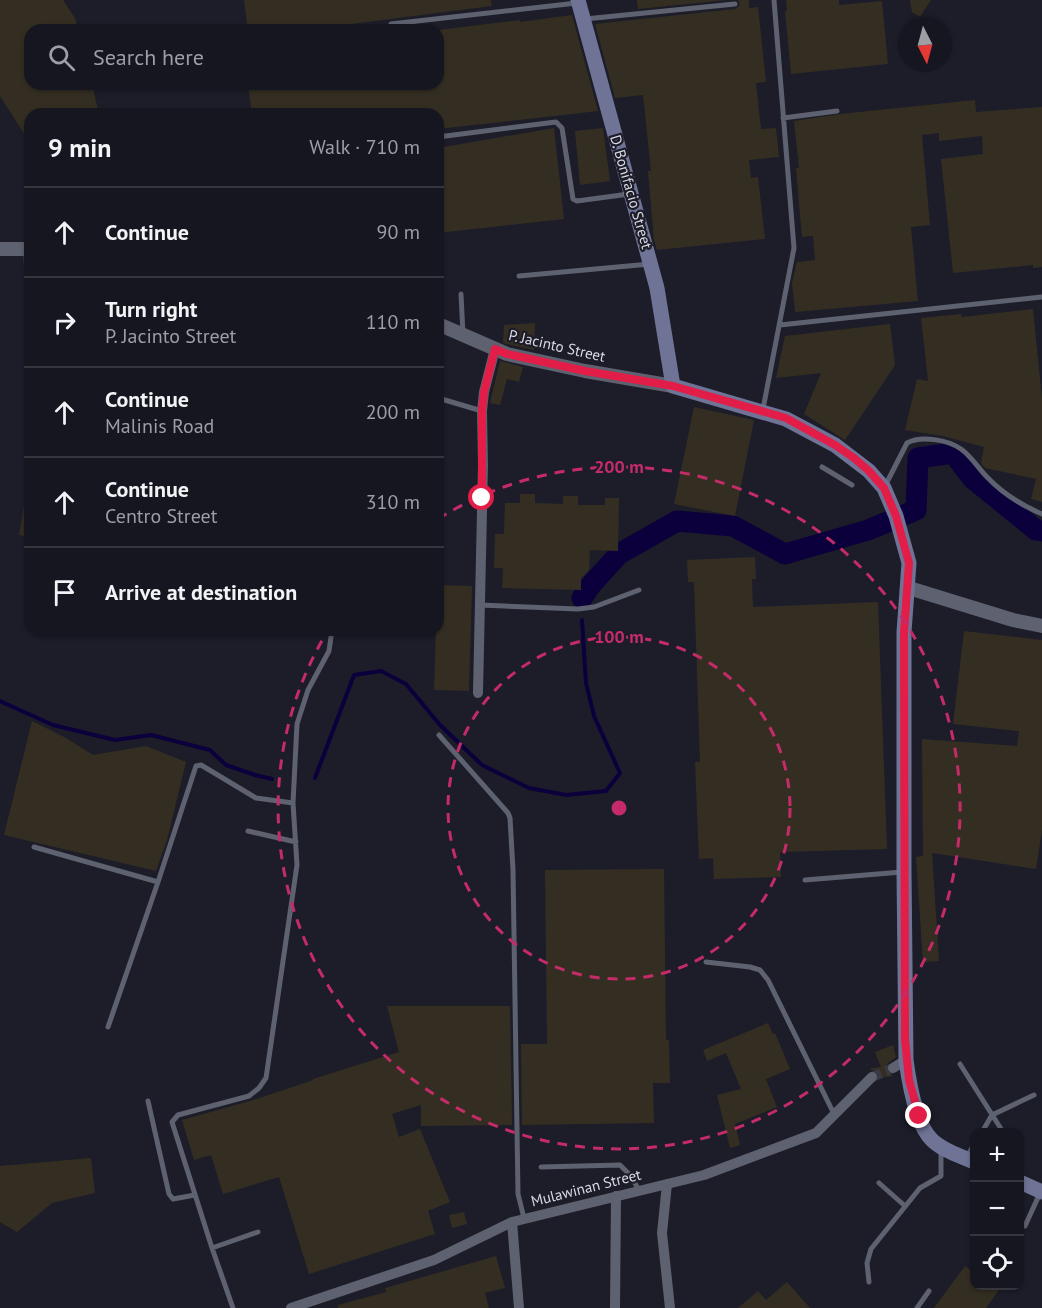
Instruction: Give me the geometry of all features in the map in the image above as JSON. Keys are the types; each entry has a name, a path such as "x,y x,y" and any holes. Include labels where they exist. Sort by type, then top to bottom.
{"main road":[{"name":"D. Bonifacio Street","path":"578,1 651,264 661,309 673,386"},
{"path":"673,386 786,418 835,445 869,471 884,488 898,522 909,563 909,588 904,632 904,872 899,1064 909,1080 925,1132 941,1147 970,1160"},
{"path":"1024,1184 1041,1192"}],"street":[{"path":"0,249 24,249"},
{"name":"P. Jacinto Street","path":"444,327 507,354 585,371 673,386"},
{"path":"478,693 482,411 484,392 495,349"},
{"path":"909,588 1013,620 1042,626"},
{"name":"Mulawinan Street","path":"291,1308 434,1260 524,1218 704,1175 816,1133 872,1077"},
{"path":"667,1184 662,1233 670,1308"},
{"path":"615,1308 616,1196"},
{"path":"512,1222 519,1308"}],"lane":[{"path":"763,411 795,248 774,0"},
{"path":"391,24 578,1"},
{"path":"583,19 735,4"},
{"path":"783,118 837,111"},
{"path":"444,135 556,122 562,128 573,199 577,201 632,194"},
{"path":"519,276 651,264"},
{"path":"461,294 463,335"},
{"path":"780,325 1042,297"},
{"path":"444,400 482,411"},
{"path":"884,488 907,443 913,440 947,443 962,450 989,479 1020,504 1042,513"},
{"path":"822,467 852,485"},
{"path":"480,605 578,609 594,607 639,590"},
{"path":"233,1308 172,1122 178,1115 249,1096 266,1078 297,865 293,802 297,724 308,690 329,651 331,636"},
{"path":"439,735 510,818 518,1194 524,1218"},
{"path":"108,1027 196,766 201,765 256,798 293,802"},
{"path":"248,831 296,842"},
{"path":"34,847 158,882"},
{"path":"805,880 904,872"},
{"path":"706,962 760,970 768,980 834,1114"},
{"path":"960,1064 1000,1128"},
{"path":"984,1128 992,1115 1034,1095"},
{"path":"148,1101 169,1194 173,1198 195,1195"},
{"path":"869,1282 867,1263 871,1250 920,1188 942,1174 941,1147"},
{"path":"541,1167 620,1165 630,1175 639,1191"},
{"path":"879,1183 905,1206"},
{"path":"1025,1226 1041,1192"},
{"path":"212,1248 258,1233"},
{"path":"917,1308 929,1291"}],"building":[{"path":"0,0 63,0 76,24 24,24 24,90 93,90 98,108 24,108 24,134 0,96"},
{"path":"244,0 491,0 492,6 351,24 247,24"},
{"path":"637,0 726,0 638,9"},
{"path":"738,0 749,0 749,8 758,7 766,82 756,83 761,129 776,128 779,157 749,160 751,178 758,177 765,239 657,250 654,240 648,171 651,171 643,95 615,98 595,24 735,9 740,5"},
{"path":"786,0 839,0 839,5 882,1 888,64 791,74"},
{"path":"910,0 931,0 920,17 912,12"},
{"path":"572,15 598,111 444,128 444,108 251,108 249,90 444,90 444,29 520,20 520,22"},
{"path":"975,100 976,112 1042,107 1042,267 1033,268 1033,265 953,273 941,159 983,154 982,136 939,141 939,133 922,135 930,225 911,227 918,301 795,312 792,283 797,262 815,260 813,236 802,237 794,121"},
{"path":"554,128 564,219 444,232 444,147"},
{"path":"603,128 610,181 580,185 575,131"},
{"path":"1033,309 1042,399 1042,502 1031,499 1036,479 985,468 981,463 984,447 943,436 905,430 917,379 928,381 921,318 961,314 962,317"},
{"path":"535,323 534,350 503,343 504,325"},
{"path":"890,324 895,365 845,440 804,414 821,373 776,378 785,336"},
{"path":"500,361 523,367 519,382 507,379 500,405 490,403"},
{"path":"694,407 754,420 735,516 674,504"},
{"path":"520,494 535,494 535,503 563,504 563,496 578,496 578,505 605,505 605,498 619,498 618,551 590,550 589,570 581,578 581,590 502,588 503,568 494,568 495,534 504,534 505,503 520,503"},
{"path":"24,505 24,536 19,535"},
{"path":"755,557 756,579 752,579 753,607 878,602 887,849 780,852 781,877 714,879 713,858 699,859 695,762 700,762 694,582 688,582 687,560"},
{"path":"444,585 472,586 469,691 434,690 436,636 444,636"},
{"path":"964,631 1042,640 1042,830 1036,869 932,853 939,961 923,962 916,857 923,856 922,739 1017,746 1019,731 953,724"},
{"path":"32,721 93,755 146,746 186,762 167,840 156,871 4,835"},
{"path":"664,869 666,1040 669,1040 670,1083 653,1083 654,1123 522,1125 521,1044 547,1044 545,870"},
{"path":"387,1006 510,1006 512,1125 421,1126 421,1105 392,1114 399,1137 420,1129 450,1202 428,1211 435,1234 309,1274 279,1177 223,1194 211,1155 194,1160 182,1120 250,1101 399,1052"},
{"path":"768,1023 773,1034 775,1033 790,1069 766,1079 777,1107 735,1124 740,1145 730,1148 717,1095 741,1089 726,1053 707,1061 703,1050"},
{"path":"893,1045 896,1057 887,1064 886,1069 894,1076 879,1078 878,1072 871,1070 871,1068 881,1067 875,1052"},
{"path":"91,1158 95,1193 52,1203 17,1232 0,1222 0,1166"},
{"path":"464,1212 467,1224 452,1228 449,1215"},
{"path":"496,1256 505,1288 485,1293 489,1308 338,1308 338,1305 386,1292 385,1288"},
{"path":"965,1266 970,1270 970,1290 999,1290 986,1308 934,1308"},
{"path":"787,1282 810,1308 738,1308 758,1291 766,1300"}],"waterway":[{"path":"582,598 619,554 677,521 733,526 785,554 868,530 916,510 918,458 953,453 972,478 1036,530 1042,531"},
{"path":"315,778 354,675 381,671 406,684 440,725 482,765 529,788 566,795 606,791 620,773 594,716 586,683 582,620"},
{"path":"0,701 53,725 115,740 151,735 210,750 226,765 272,779"}],"tunnel":[{"path":"872,1077 893,1068"}],"route":[{"path":"482,498 482,411 484,392 495,349 507,354 585,371 673,386 786,418 854,458 884,488 896,516 909,563 909,588 904,632 905,1039 909,1080 919,1116"}]}
